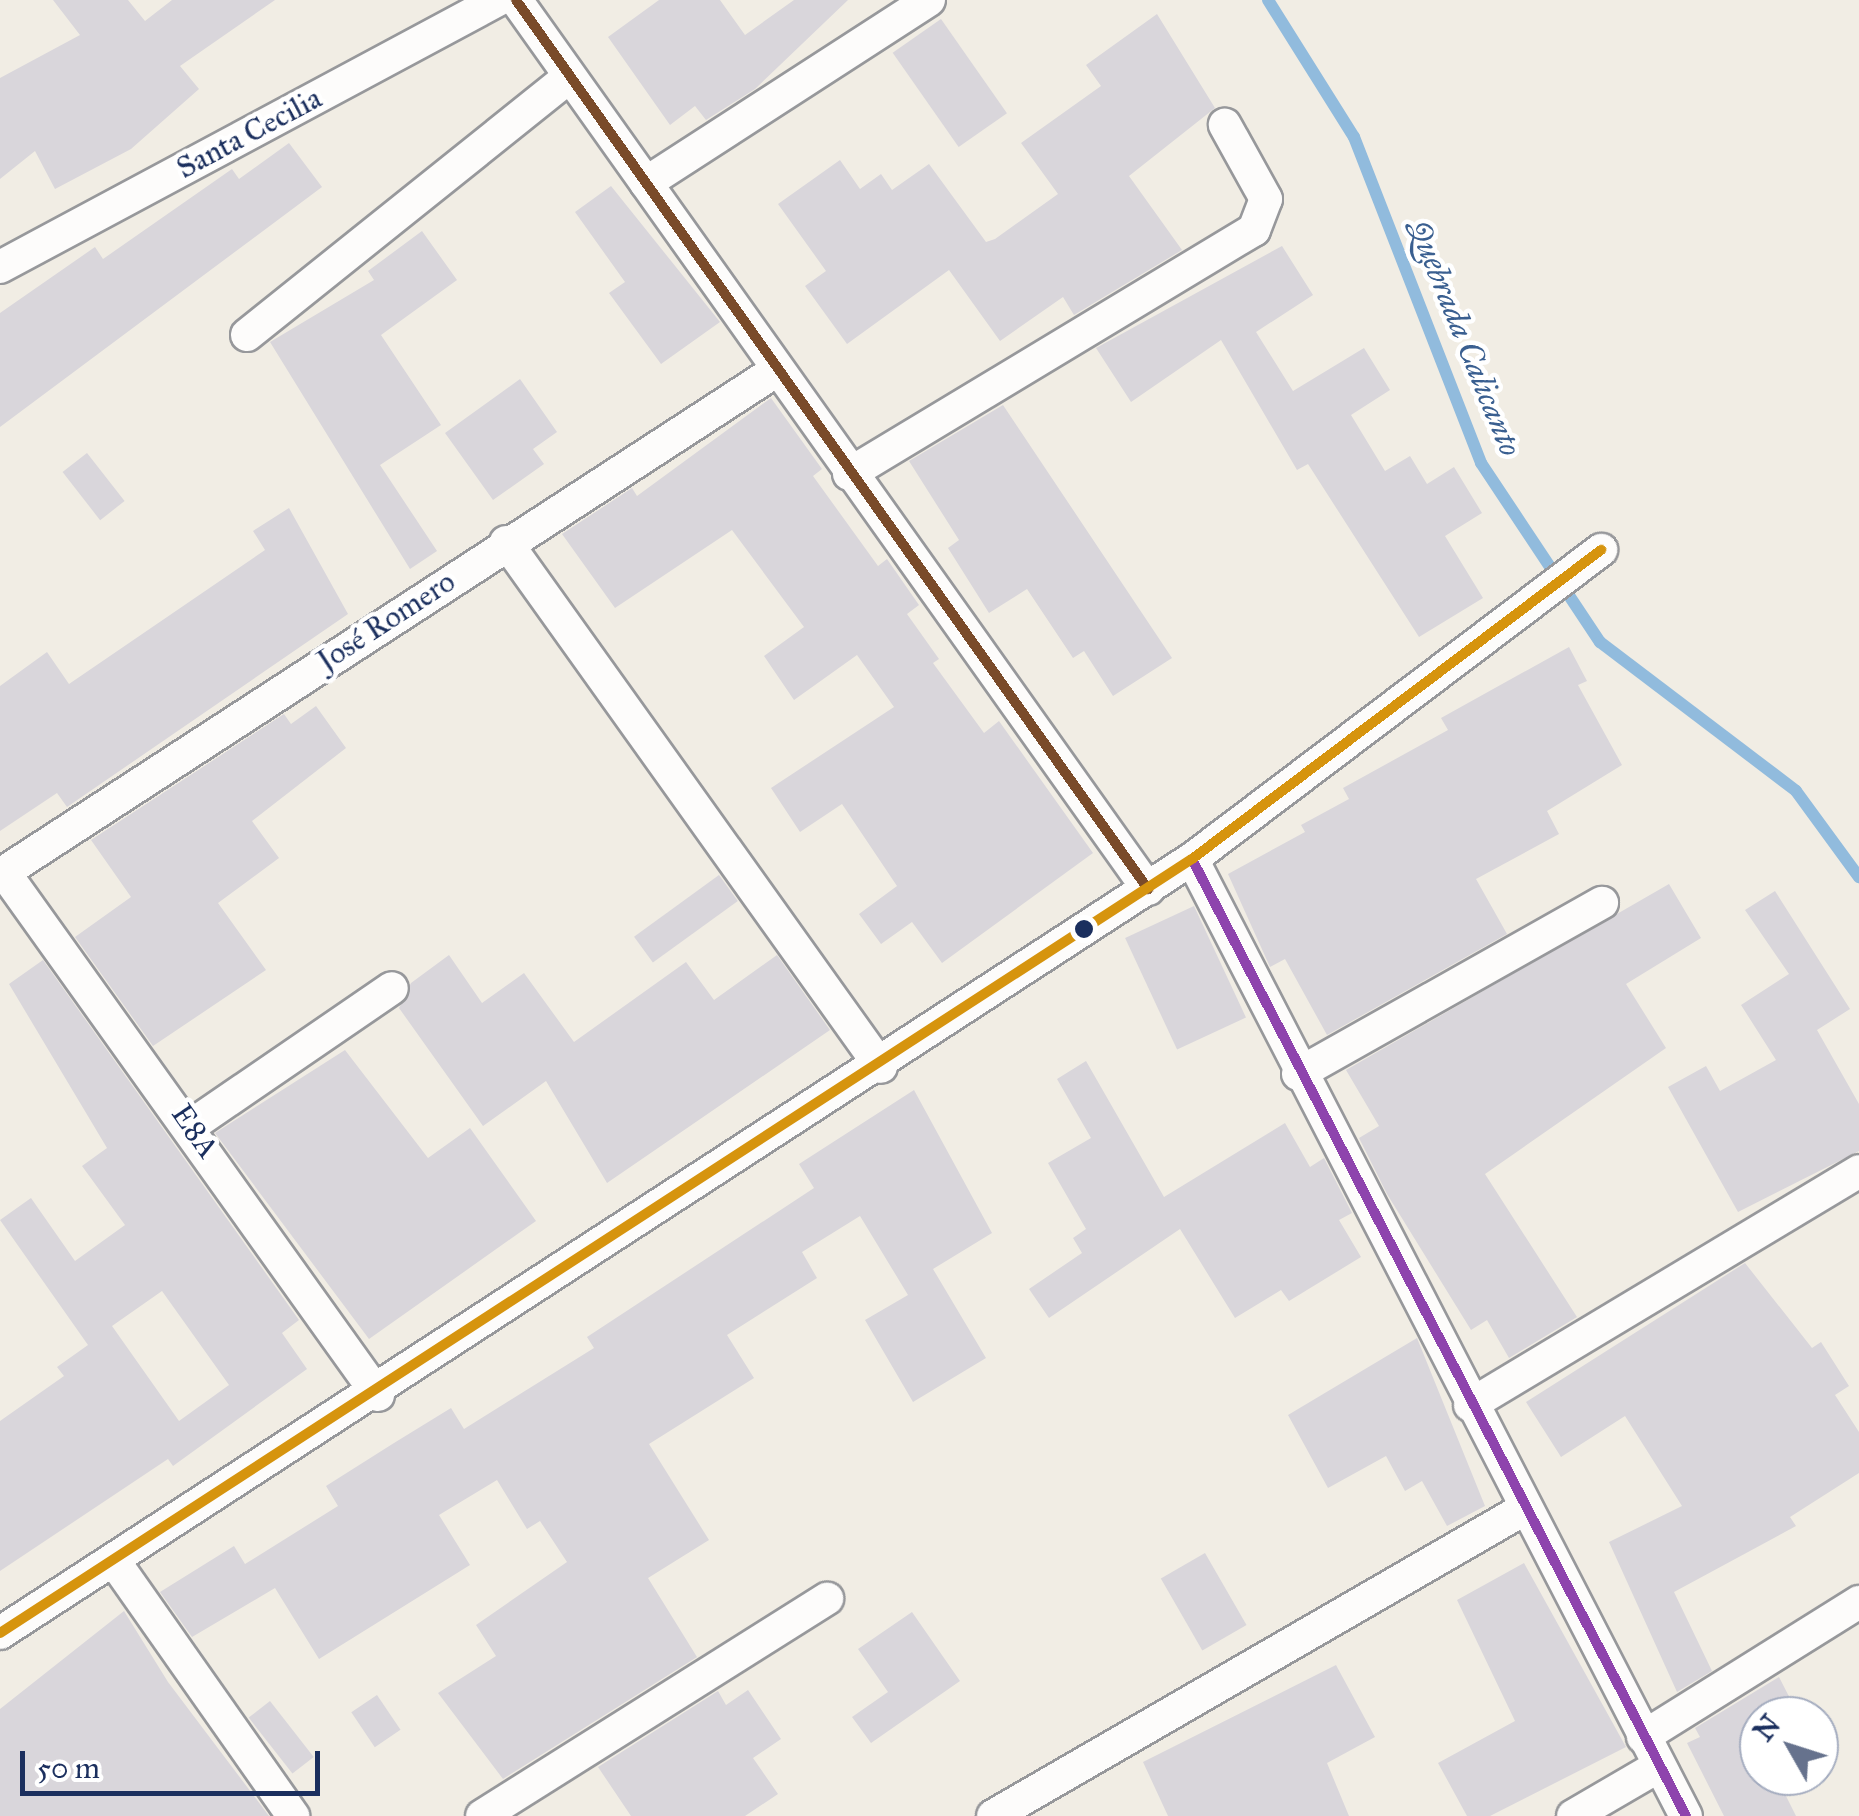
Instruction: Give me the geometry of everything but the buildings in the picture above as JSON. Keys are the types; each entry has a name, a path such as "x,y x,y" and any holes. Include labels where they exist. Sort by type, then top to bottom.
{"street":[{"name":"Santa Cecilia","path":"0,266 498,0"},
{"path":"516,0 774,372 1148,888"},
{"path":"646,183 929,0"},
{"path":"247,334 568,78"},
{"path":"849,474 1254,230 1266,198 1225,125"},
{"name":"José Romero","path":"2,873 506,542 774,372"},
{"path":"506,542 881,1068"},
{"path":"0,1633 378,1396 881,1068 1192,859 1600,550"},
{"path":"1192,859 1298,1074 1686,1816"},
{"name":"E8A","path":"2,873 192,1125 378,1396"},
{"path":"1298,1074 1602,903"},
{"path":"192,1125 392,988"},
{"path":"1470,1405 1859,1171"},
{"path":"992,1816 1524,1508"},
{"path":"114,1561 293,1816"},
{"path":"482,1816 827,1599"},
{"path":"1643,1737 1859,1602"},
{"path":"1572,1816 1658,1766"}],"waterway":[{"name":"Quebrada Calicanto","path":"1268,0 1354,137 1481,463 1600,642 1796,791 1859,877"}],"transit line":[{"path":"516,0 1148,889"},
{"path":"0,1633 1192,859 1601,550"},
{"path":"1192,859 1686,1816"}]}
